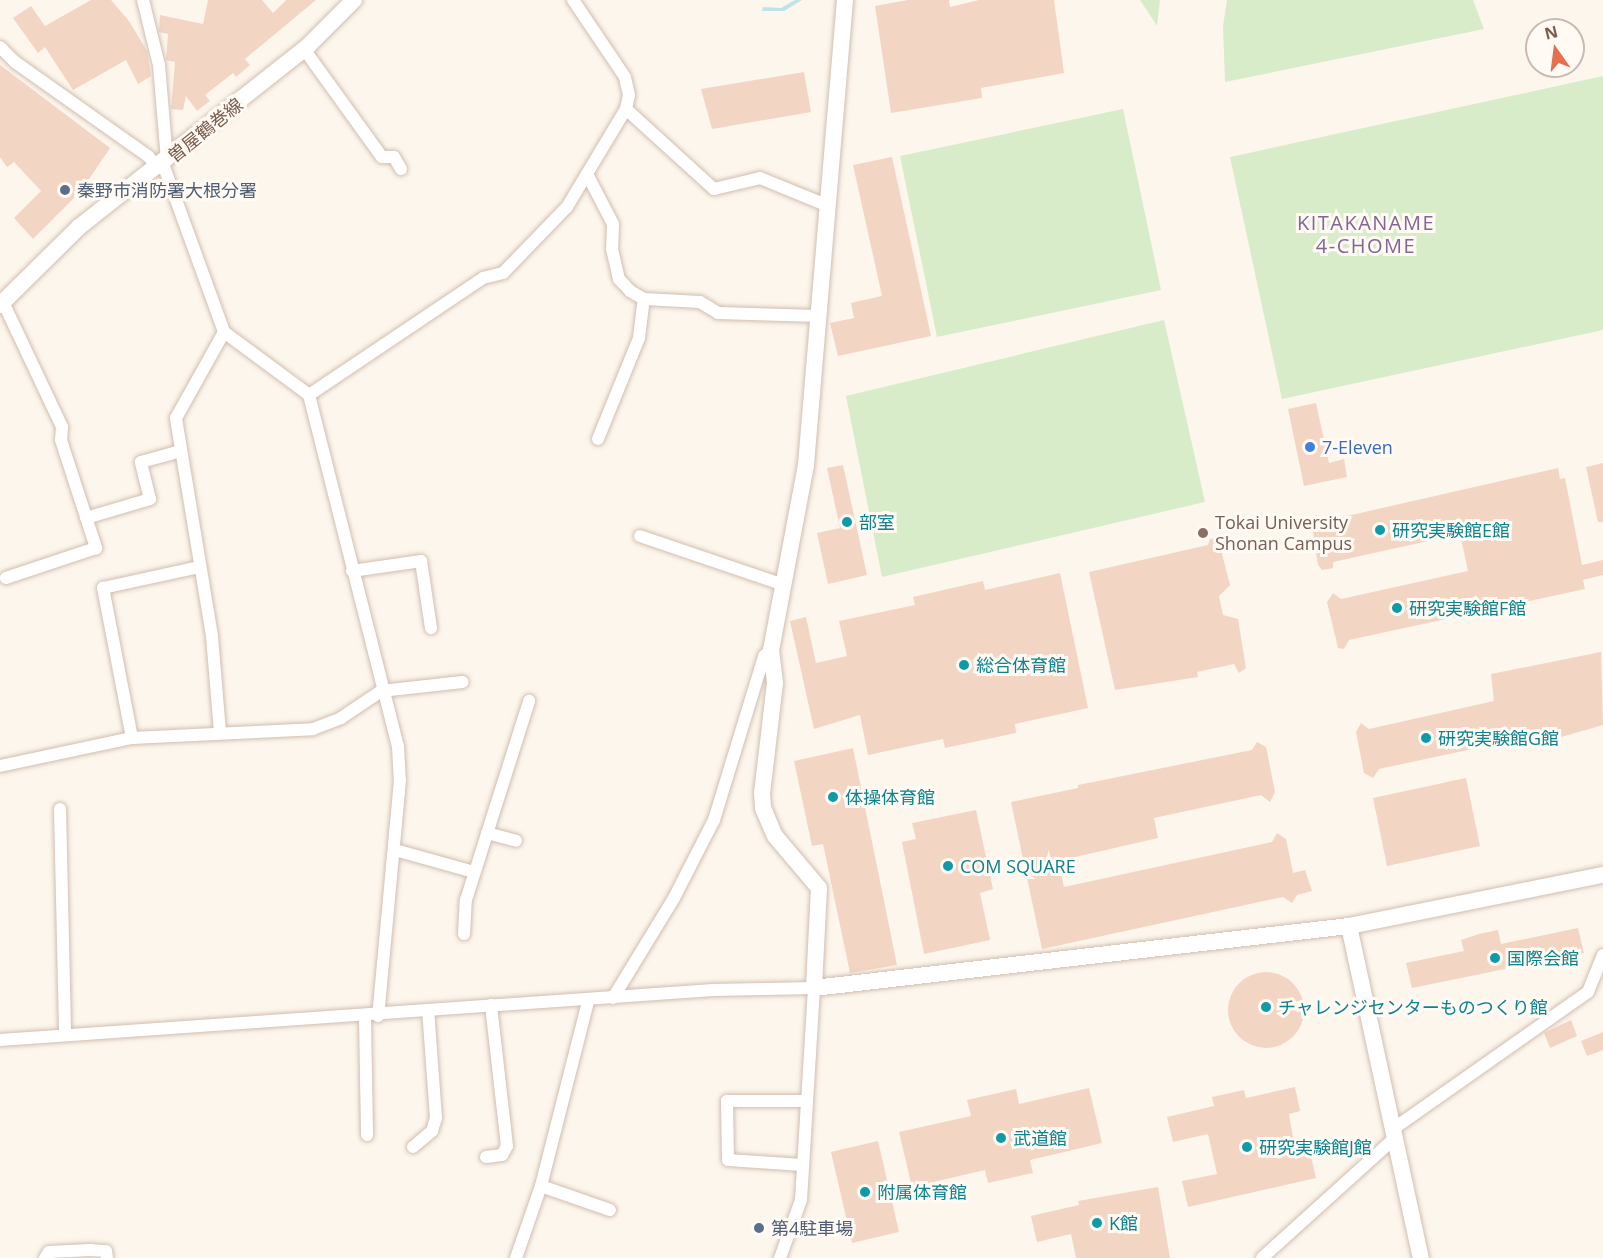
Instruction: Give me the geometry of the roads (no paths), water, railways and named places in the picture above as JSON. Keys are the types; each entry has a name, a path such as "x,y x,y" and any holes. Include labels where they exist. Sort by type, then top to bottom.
{"street":[{"path":"143,0 159,65 163,164 224,332 309,395 381,691 398,746 400,780 378,1016"},
{"name":"曽屋鶴巻線","path":"1,303 79,227 163,164 304,49 354,0"},
{"path":"309,395 483,278 503,273 567,207 626,109 629,95 625,77 573,0"},
{"path":"780,1258 801,1200 819,888 775,836 763,808 775,683 771,650 806,465 826,204 845,0"},
{"path":"0,47 15,63 148,156 163,164"},
{"path":"304,49 382,158 394,157 401,169"},
{"path":"626,109 714,189 760,178 826,204"},
{"path":"587,174 613,224 612,249 619,279 644,299 700,302 718,314 817,316"},
{"path":"598,439 639,338 644,299"},
{"path":"1,303 62,427 61,440 96,548 6,578"},
{"path":"220,732 212,636 176,418 224,332"},
{"path":"86,518 150,499 141,462 181,451"},
{"path":"640,536 784,585"},
{"path":"352,571 421,561 431,628"},
{"path":"132,738 103,588 199,567"},
{"path":"613,998 674,898 714,820 764,656 771,650"},
{"path":"0,766 132,738 313,729 341,718 381,691 463,682"},
{"path":"464,934 466,900 529,701"},
{"path":"60,809 65,1033"},
{"path":"487,833 516,841"},
{"path":"394,850 474,872"},
{"path":"0,1040 65,1033 365,1017 492,1005 588,1001 713,990 814,988 1349,926 1603,875"},
{"path":"1349,926 1421,1258"},
{"path":"1262,1258 1394,1134 1588,992 1603,955"},
{"path":"516,1258 540,1186 588,1001"},
{"path":"486,1157 502,1155 507,1146 492,1005"},
{"path":"413,1147 432,1131 436,1118 428,1010"},
{"path":"365,1017 367,1135"},
{"path":"802,1166 728,1160 727,1101 805,1101"},
{"path":"540,1186 610,1210"},
{"path":"45,1258 49,1252 90,1250 106,1251 107,1258"}],"water":[{"path":"795,0 802,0 784,11 762,11 763,7 781,8"}],"place":[{"name":"秦野市消防署大根分署","path":"65,190"},
{"name":"7-Eleven","path":"1310,447"},
{"name":"部室","path":"847,522"},
{"name":"研究実験館E館","path":"1380,530"},
{"name":"Tokai University Shonan Campus","path":"1203,533"},
{"name":"研究実験館F館","path":"1397,608"},
{"name":"総合体育館","path":"964,665"},
{"name":"研究実験館G館","path":"1426,738"},
{"name":"体操体育館","path":"833,797"},
{"name":"COM SQUARE","path":"948,866"},
{"name":"国際会館","path":"1495,958"},
{"name":"チャレンジセンターものつくり館","path":"1266,1007"},
{"name":"武道館","path":"1001,1138"},
{"name":"研究実験館J館","path":"1247,1147"},
{"name":"附属体育館","path":"865,1192"},
{"name":"K館","path":"1097,1223"},
{"name":"第4駐車場","path":"759,1228"}],"district":[{"name":"KITAKANAME 4-CHOME","path":"1366,234"}]}
